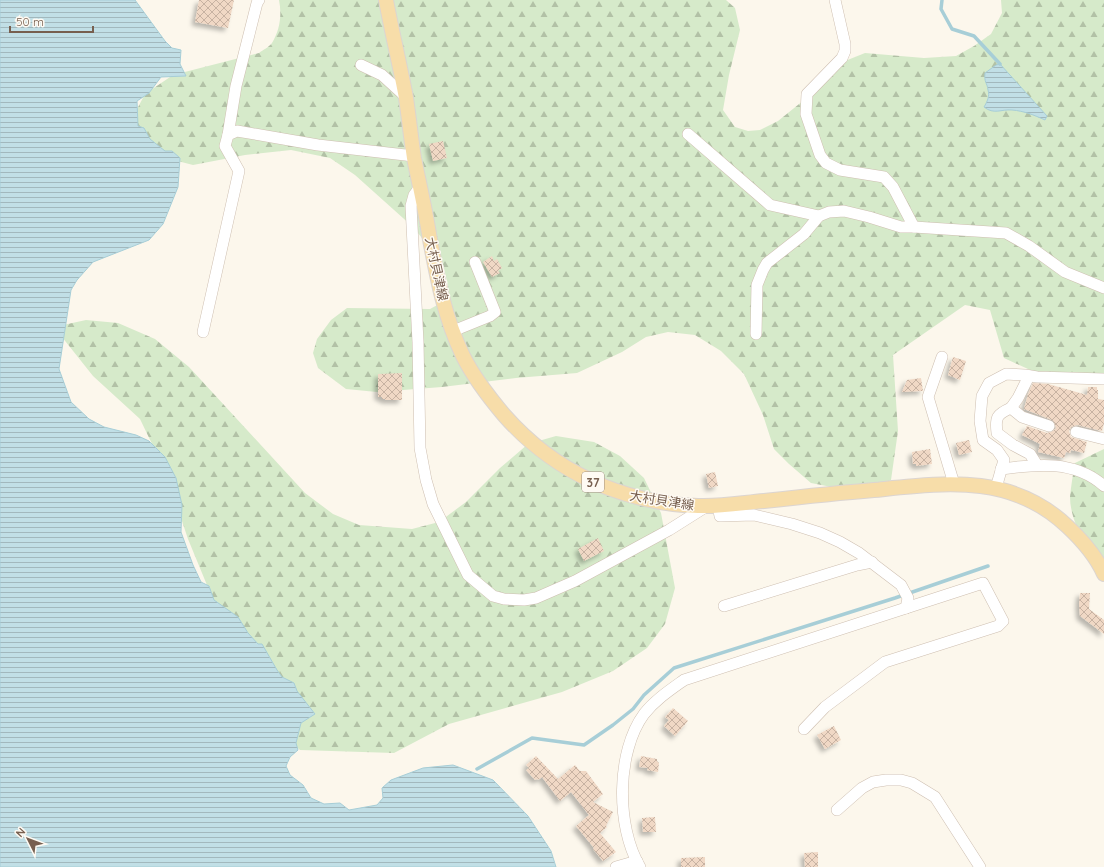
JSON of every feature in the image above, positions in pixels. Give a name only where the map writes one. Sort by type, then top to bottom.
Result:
[{"type":"main road","name":"大村貝津線","points":[[386,0],[406,96],[414,156],[437,280],[453,331],[463,356],[483,391],[514,427],[541,451],[566,468],[596,484],[627,495],[657,502],[712,506],[869,490],[954,484],[979,485],[996,488],[1030,500],[1057,516],[1078,536],[1104,574]]},
{"type":"street","points":[[203,332],[239,172],[224,146],[228,135],[236,86],[259,0]]},
{"type":"street","points":[[836,0],[845,44],[842,58],[807,94],[806,114],[820,155],[826,163],[840,170],[884,177],[893,187],[914,228]]},
{"type":"street","points":[[360,64],[382,75],[406,96]]},
{"type":"street","points":[[228,135],[237,131],[318,145],[414,156]]},
{"type":"street","points":[[688,134],[770,205],[819,216]]},
{"type":"street","points":[[420,187],[414,195],[411,206],[418,342],[420,448],[426,480],[433,504],[468,576],[493,596],[504,599],[524,600],[536,598],[575,581],[712,506],[720,516],[754,515],[792,524],[820,533],[840,542],[872,562],[901,585],[908,598],[906,608]]},
{"type":"street","points":[[756,334],[757,285],[767,263],[804,234],[819,216],[829,212],[844,211],[902,227],[1006,233],[1030,246],[1065,272],[1104,288]]},
{"type":"street","points":[[453,331],[490,316],[495,312],[475,262]]},
{"type":"street","points":[[942,357],[928,397],[954,484]]},
{"type":"street","points":[[996,488],[1004,460],[997,450],[983,440],[980,421],[982,396],[989,383],[1006,374],[1104,379]]},
{"type":"street","points":[[1029,376],[1011,408],[1000,413],[996,422],[997,433],[1013,445],[1030,454],[1037,465]]},
{"type":"street","points":[[1011,408],[1022,417],[1049,426]]},
{"type":"street","points":[[1076,432],[1104,439]]},
{"type":"street","points":[[1001,469],[1045,464],[1081,471],[1097,480],[1104,486]]},
{"type":"street","points":[[724,606],[857,565],[872,562]]},
{"type":"street","points":[[616,867],[638,864],[630,845],[624,822],[622,790],[626,760],[633,733],[644,714],[660,697],[684,680],[983,583],[1003,621],[998,626],[885,662],[825,707],[804,729]]},
{"type":"street","points":[[836,810],[862,788],[873,782],[901,780],[912,783],[936,797],[980,867]]},
{"type":"green space","points":[[279,0],[726,0],[735,8],[740,30],[729,75],[723,110],[735,127],[748,131],[760,130],[778,121],[814,92],[845,61],[865,53],[924,58],[956,56],[991,34],[1002,13],[1001,0],[1104,0],[1104,378],[1039,374],[1004,358],[990,310],[965,305],[893,355],[898,431],[891,480],[871,491],[842,489],[811,483],[789,464],[774,449],[763,415],[744,374],[721,351],[695,335],[668,332],[646,337],[622,352],[577,373],[377,392],[346,389],[318,368],[313,353],[317,339],[331,320],[347,308],[430,309],[441,303],[448,286],[443,264],[413,227],[355,175],[330,158],[291,150],[245,155],[193,165],[166,158],[134,123],[136,111],[145,94],[173,75],[259,53],[269,46],[275,38],[279,28]]},
{"type":"green space","points":[[86,320],[118,323],[155,339],[189,367],[305,493],[333,514],[359,525],[412,529],[439,522],[466,502],[500,468],[528,444],[556,436],[594,442],[620,456],[644,478],[661,513],[675,588],[665,624],[647,648],[613,671],[562,692],[449,724],[394,753],[300,750],[275,728],[230,641],[188,539],[166,473],[140,419],[93,376],[54,327]]},
{"type":"green space","points":[[1104,449],[1104,576],[1077,528],[1073,518],[1070,497],[1075,463]]},
{"type":"water","points":[[0,0],[135,0],[165,41],[172,48],[181,50],[180,64],[186,76],[161,77],[149,93],[137,101],[138,126],[144,128],[150,139],[165,151],[172,151],[180,158],[178,187],[163,224],[149,240],[93,262],[77,280],[71,290],[59,369],[71,402],[89,419],[104,427],[136,435],[149,441],[165,457],[176,478],[182,505],[181,532],[201,582],[209,586],[214,600],[238,617],[248,633],[258,644],[262,644],[282,677],[294,683],[297,691],[315,714],[301,723],[296,743],[298,750],[290,757],[286,766],[290,775],[303,785],[311,798],[324,804],[340,803],[349,810],[377,805],[383,798],[382,788],[391,780],[423,768],[453,765],[493,780],[528,816],[551,851],[556,867],[0,867]]},
{"type":"water","points":[[1000,64],[1047,116],[1045,120],[1021,111],[991,111],[984,107],[989,94],[985,73],[996,65]]},
{"type":"building","points":[[199,0],[234,0],[228,28],[195,22]]},
{"type":"building","points":[[443,141],[447,158],[433,161],[429,144]]},
{"type":"building","points":[[492,256],[494,261],[497,259],[502,268],[498,271],[500,273],[492,277],[483,262]]},
{"type":"building","points":[[953,357],[966,361],[960,380],[948,375]]},
{"type":"building","points":[[402,373],[402,400],[385,400],[382,399],[382,397],[378,397],[378,374]]},
{"type":"building","points":[[921,378],[923,391],[902,392],[907,380]]},
{"type":"building","points":[[1033,383],[1048,384],[1087,395],[1088,387],[1097,387],[1098,399],[1104,400],[1104,423],[1102,431],[1077,425],[1071,427],[1069,431],[1071,437],[1087,442],[1084,453],[1071,450],[1070,453],[1066,452],[1064,458],[1038,452],[1040,444],[1022,435],[1027,426],[1047,433],[1056,428],[1052,420],[1024,409]]},
{"type":"building","points":[[969,440],[972,452],[959,455],[956,443]]},
{"type":"building","points":[[930,449],[932,464],[916,466],[916,464],[913,464],[912,452]]},
{"type":"building","points":[[715,472],[718,486],[709,488],[706,474]]},
{"type":"building","points":[[598,538],[604,551],[584,561],[578,549]]},
{"type":"building","points":[[1080,593],[1090,593],[1089,609],[1104,620],[1104,634],[1080,616]]},
{"type":"building","points":[[673,708],[688,721],[675,736],[664,726],[669,720],[665,717]]},
{"type":"building","points":[[834,726],[841,740],[825,749],[817,735]]},
{"type":"building","points":[[536,756],[558,779],[575,765],[580,771],[586,771],[603,794],[593,802],[613,812],[606,826],[607,827],[600,833],[616,852],[603,861],[576,826],[589,815],[571,792],[560,801],[542,777],[535,780],[526,770],[529,768],[526,765]]},
{"type":"building","points":[[641,756],[657,759],[659,763],[658,772],[647,770],[648,768],[639,767]]},
{"type":"building","points":[[655,817],[656,832],[643,832],[642,818]]},
{"type":"building","points":[[818,852],[818,867],[805,867],[804,853]]},
{"type":"building","points":[[705,857],[705,867],[681,867],[681,858]]},
{"type":"waterway","points":[[942,0],[941,9],[952,29],[974,36],[1000,64]]},
{"type":"waterway","points":[[477,769],[532,738],[584,745],[633,709],[644,695],[674,668],[895,598],[988,566]]}]
